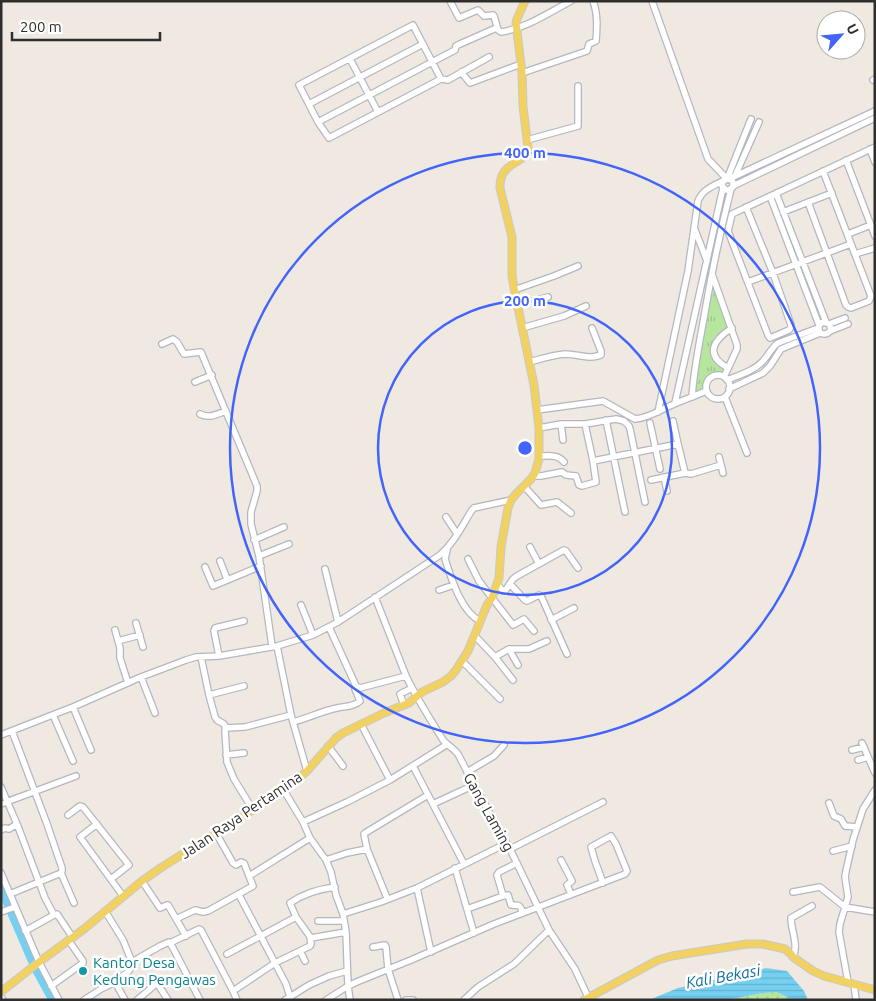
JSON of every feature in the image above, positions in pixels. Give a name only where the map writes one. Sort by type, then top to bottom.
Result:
[{"type":"main road","points":[[524,1],[517,19],[517,29],[527,140]]},
{"type":"main road","name":"Jalan Raya Pertamina","points":[[1,992],[71,939],[142,881],[296,781],[332,741],[343,733],[404,705],[428,688],[443,682],[451,676],[462,661],[475,636],[486,606],[492,598],[499,578],[503,538],[511,500],[533,476],[538,466],[539,428],[537,410],[514,290],[512,237],[500,188],[504,171],[527,153],[527,140]]},
{"type":"main road","points":[[586,999],[658,960],[748,944],[763,944],[784,948],[813,972],[875,990]]},
{"type":"street","points":[[450,1],[460,18],[478,10],[484,16],[494,16],[498,30],[501,32],[517,29],[529,24],[571,1]]},
{"type":"street","points":[[522,73],[587,50],[588,44],[596,41],[596,9],[593,1]]},
{"type":"street","points":[[652,1],[708,159],[727,180],[729,190],[875,118]]},
{"type":"street","points":[[441,79],[413,25],[299,85],[318,122],[329,138],[441,79],[448,80],[489,57]]},
{"type":"street","points":[[318,122],[455,50],[456,46],[494,29]]},
{"type":"street","points":[[309,104],[423,44]]},
{"type":"street","points":[[350,59],[378,112]]},
{"type":"street","points":[[461,72],[470,83],[521,64]]},
{"type":"street","points":[[527,140],[578,126],[578,86]]},
{"type":"street","points":[[658,412],[688,271],[700,196],[706,189],[875,110]]},
{"type":"street","points":[[675,404],[727,180],[751,119]]},
{"type":"street","points":[[727,180],[741,163],[759,122]]},
{"type":"street","points":[[746,207],[773,273],[791,328],[770,338],[728,231],[732,214],[746,207],[773,194],[872,148],[875,162]]},
{"type":"street","points":[[846,160],[875,236]]},
{"type":"street","points":[[741,163],[750,169]]},
{"type":"street","points":[[808,202],[846,304],[851,308],[869,301],[871,296],[823,171]]},
{"type":"street","points":[[692,397],[694,375],[712,273],[732,187],[732,180],[727,180]]},
{"type":"street","points":[[773,194],[783,212],[819,329],[825,334],[848,324]]},
{"type":"street","points":[[773,194],[800,263],[830,326],[830,331]]},
{"type":"street","points":[[783,212],[832,194]]},
{"type":"street","points":[[848,234],[871,225]]},
{"type":"street","points":[[694,227],[737,345],[726,379],[730,389]]},
{"type":"street","points":[[748,282],[851,244]]},
{"type":"street","points":[[855,254],[875,248]]},
{"type":"street","points":[[514,290],[578,266]]},
{"type":"street","points":[[518,305],[548,297]]},
{"type":"street","points":[[522,328],[564,316],[586,306]]},
{"type":"street","points":[[819,329],[773,346],[764,361],[758,366],[726,379],[716,375],[710,378],[706,384],[706,391],[712,398],[721,399],[725,397],[730,389],[762,373],[770,366],[781,349],[819,329],[824,322],[827,323],[845,318]]},
{"type":"street","points":[[529,362],[549,356],[566,354],[587,358],[601,355],[592,328]]},
{"type":"street","points":[[728,368],[715,357],[714,348],[718,338],[732,328]]},
{"type":"street","points":[[162,344],[173,339],[184,354],[201,352],[257,486],[258,491],[250,512],[251,524],[259,556],[274,646],[307,771]]},
{"type":"street","points":[[683,371],[694,375]]},
{"type":"street","points":[[195,382],[212,375]]},
{"type":"street","points":[[537,410],[600,401],[606,402],[635,419],[649,417],[706,391]]},
{"type":"street","points":[[725,397],[747,453]]},
{"type":"street","points":[[200,414],[208,417],[226,411]]},
{"type":"street","points":[[539,428],[606,420],[624,421],[630,429],[645,502]]},
{"type":"street","points":[[606,420],[625,512]]},
{"type":"street","points":[[673,421],[685,473]]},
{"type":"street","points":[[650,423],[660,468]]},
{"type":"street","points":[[561,424],[563,440]]},
{"type":"street","points":[[533,476],[561,472],[566,475],[575,475],[579,485],[582,486],[596,482],[585,424]]},
{"type":"street","points":[[593,461],[678,444]]},
{"type":"street","points":[[539,456],[554,456],[562,459],[564,462]]},
{"type":"street","points":[[719,457],[723,473]]},
{"type":"street","points":[[651,480],[685,473],[691,474],[721,465]]},
{"type":"street","points":[[664,477],[667,491]]},
{"type":"street","points":[[524,486],[541,505],[557,502],[571,513]]},
{"type":"street","points":[[1,735],[186,660],[274,646],[329,627],[426,566],[440,555],[447,549],[474,508],[511,500]]},
{"type":"street","points":[[446,517],[457,534]]},
{"type":"street","points":[[254,540],[284,527]]},
{"type":"street","points":[[259,556],[288,544]]},
{"type":"street","points":[[530,547],[538,564]]},
{"type":"street","points":[[447,549],[445,559],[454,585],[460,598],[474,618],[480,621]]},
{"type":"street","points":[[497,584],[504,591],[506,590],[517,576],[564,550],[578,568]]},
{"type":"street","points":[[468,559],[479,581],[512,625],[524,619],[534,631]]},
{"type":"street","points":[[220,561],[227,579]]},
{"type":"street","points":[[205,567],[213,586],[260,566]]},
{"type":"street","points":[[325,569],[338,622]]},
{"type":"street","points":[[510,584],[525,600],[540,595],[567,654]]},
{"type":"street","points":[[439,590],[454,585]]},
{"type":"street","name":"Gang Laming","points":[[376,597],[412,688],[446,745],[455,751],[467,772],[508,846],[553,934],[575,969],[586,999]]},
{"type":"street","points":[[301,605],[313,634]]},
{"type":"street","points":[[552,620],[574,608]]},
{"type":"street","points":[[219,656],[215,628],[244,621]]},
{"type":"street","points":[[136,623],[143,647]]},
{"type":"street","points":[[293,722],[337,708],[357,704],[360,701],[354,689],[356,686],[329,627]]},
{"type":"street","points":[[115,630],[120,649],[120,658],[128,683]]},
{"type":"street","points":[[118,642],[140,635]]},
{"type":"street","points":[[475,636],[513,680]]},
{"type":"street","points":[[495,657],[509,649],[529,649],[547,641]]},
{"type":"street","points":[[509,649],[518,665]]},
{"type":"street","points":[[201,657],[215,717],[226,728],[227,762],[231,773],[253,810]]},
{"type":"street","points":[[462,661],[500,699]]},
{"type":"street","points":[[356,686],[360,688],[406,676]]},
{"type":"street","points":[[141,677],[154,713]]},
{"type":"street","points":[[209,695],[244,686]]},
{"type":"street","points":[[404,705],[400,694],[412,688]]},
{"type":"street","points":[[73,707],[91,750]]},
{"type":"street","points":[[53,715],[73,761]]},
{"type":"street","points":[[226,728],[245,727],[291,715]]},
{"type":"street","points":[[361,724],[390,780]]},
{"type":"street","points":[[12,731],[47,824],[62,868],[61,873],[74,903]]},
{"type":"street","points":[[303,822],[390,780],[446,745]]},
{"type":"street","points":[[467,772],[494,756],[504,745]]},
{"type":"street","points":[[852,750],[863,745],[875,773]]},
{"type":"street","points":[[328,746],[343,766]]},
{"type":"street","points":[[226,755],[244,753]]},
{"type":"street","points":[[858,760],[868,757]]},
{"type":"street","points":[[413,766],[464,864]]},
{"type":"street","points":[[4,803],[76,776]]},
{"type":"street","points":[[433,804],[474,786]]},
{"type":"street","points":[[1,787],[4,803],[17,824],[54,915],[57,914],[83,960],[83,963],[51,986]]},
{"type":"street","points":[[283,789],[303,822],[310,838],[329,866],[343,914],[346,932],[350,1000]]},
{"type":"street","points":[[856,1000],[839,932],[848,897],[846,871],[852,846],[863,809],[875,790]]},
{"type":"street","points":[[387,898],[367,849],[365,832],[428,795]]},
{"type":"street","points":[[343,914],[418,888],[455,868],[508,846],[602,802]]},
{"type":"street","points":[[829,803],[834,815],[841,819],[845,826],[857,827]]},
{"type":"street","points":[[68,814],[82,806],[129,865],[111,879]]},
{"type":"street","points":[[1,830],[9,829],[17,824]]},
{"type":"street","points":[[97,824],[80,837],[123,896]]},
{"type":"street","points":[[176,919],[195,910],[208,911],[253,886],[243,862],[236,865],[233,863],[216,833]]},
{"type":"street","points":[[326,1000],[348,986],[388,969],[571,894],[603,883],[627,873],[611,836],[590,847],[603,883]]},
{"type":"street","points":[[249,876],[310,838]]},
{"type":"street","points":[[833,851],[852,846]]},
{"type":"street","points":[[326,860],[367,849]]},
{"type":"street","points":[[561,860],[572,881],[567,885],[571,894]]},
{"type":"street","points":[[504,896],[497,874],[517,863]]},
{"type":"street","points":[[455,868],[474,933]]},
{"type":"street","points":[[1,873],[10,894],[12,908],[25,931],[36,964],[59,1000]]},
{"type":"street","points":[[10,894],[61,873]]},
{"type":"street","points":[[142,881],[160,908],[168,905],[186,936]]},
{"type":"street","points":[[233,991],[275,963],[311,946],[310,937],[296,917],[290,904],[318,889],[335,887]]},
{"type":"street","points":[[793,892],[820,887],[846,906],[875,912]]},
{"type":"street","points":[[418,888],[431,952]]},
{"type":"street","points":[[239,895],[286,984],[287,998],[309,985],[329,976],[347,971]]},
{"type":"street","points":[[467,909],[508,895],[511,905],[518,904],[523,914]]},
{"type":"street","points":[[793,957],[796,950],[791,918],[812,906]]},
{"type":"street","points":[[1,912],[12,908]]},
{"type":"street","points":[[86,999],[115,982],[132,967],[132,962],[123,940],[105,911]]},
{"type":"street","points":[[25,931],[54,915]]},
{"type":"street","points":[[227,954],[296,917]]},
{"type":"street","points":[[318,921],[344,921]]},
{"type":"street","points":[[132,962],[160,946],[200,930],[237,1000]]},
{"type":"street","points":[[310,937],[346,932]]},
{"type":"street","points":[[464,1000],[478,987],[514,964],[553,934]]},
{"type":"street","points":[[170,943],[200,1000]]},
{"type":"street","points":[[373,947],[386,946],[388,969],[398,1000]]},
{"type":"street","points":[[300,951],[306,962]]},
{"type":"street","points":[[115,982],[125,1000]]},
{"type":"street","points":[[137,1000],[156,984],[168,1000]]},
{"type":"street","points":[[406,1000],[413,1000]]},
{"type":"green space","points":[[714,283],[729,327],[716,336],[711,352],[717,364],[724,369],[723,374],[708,376],[702,390],[696,393],[696,376]]},
{"type":"green space","points":[[776,992],[788,997],[789,1000],[726,1000],[763,993]]},
{"type":"water","points":[[766,968],[787,971],[804,991],[808,1000],[789,1000],[788,997],[776,992],[726,1000],[649,1000],[678,988]]},
{"type":"waterway","points":[[1,888],[35,967],[53,1000]]},
{"type":"place","name":"Kantor Desa Kedung Pengawas","points":[[83,971]]},
{"type":"water label","name":"Kali Bekasi","points":[[723,976]]}]
